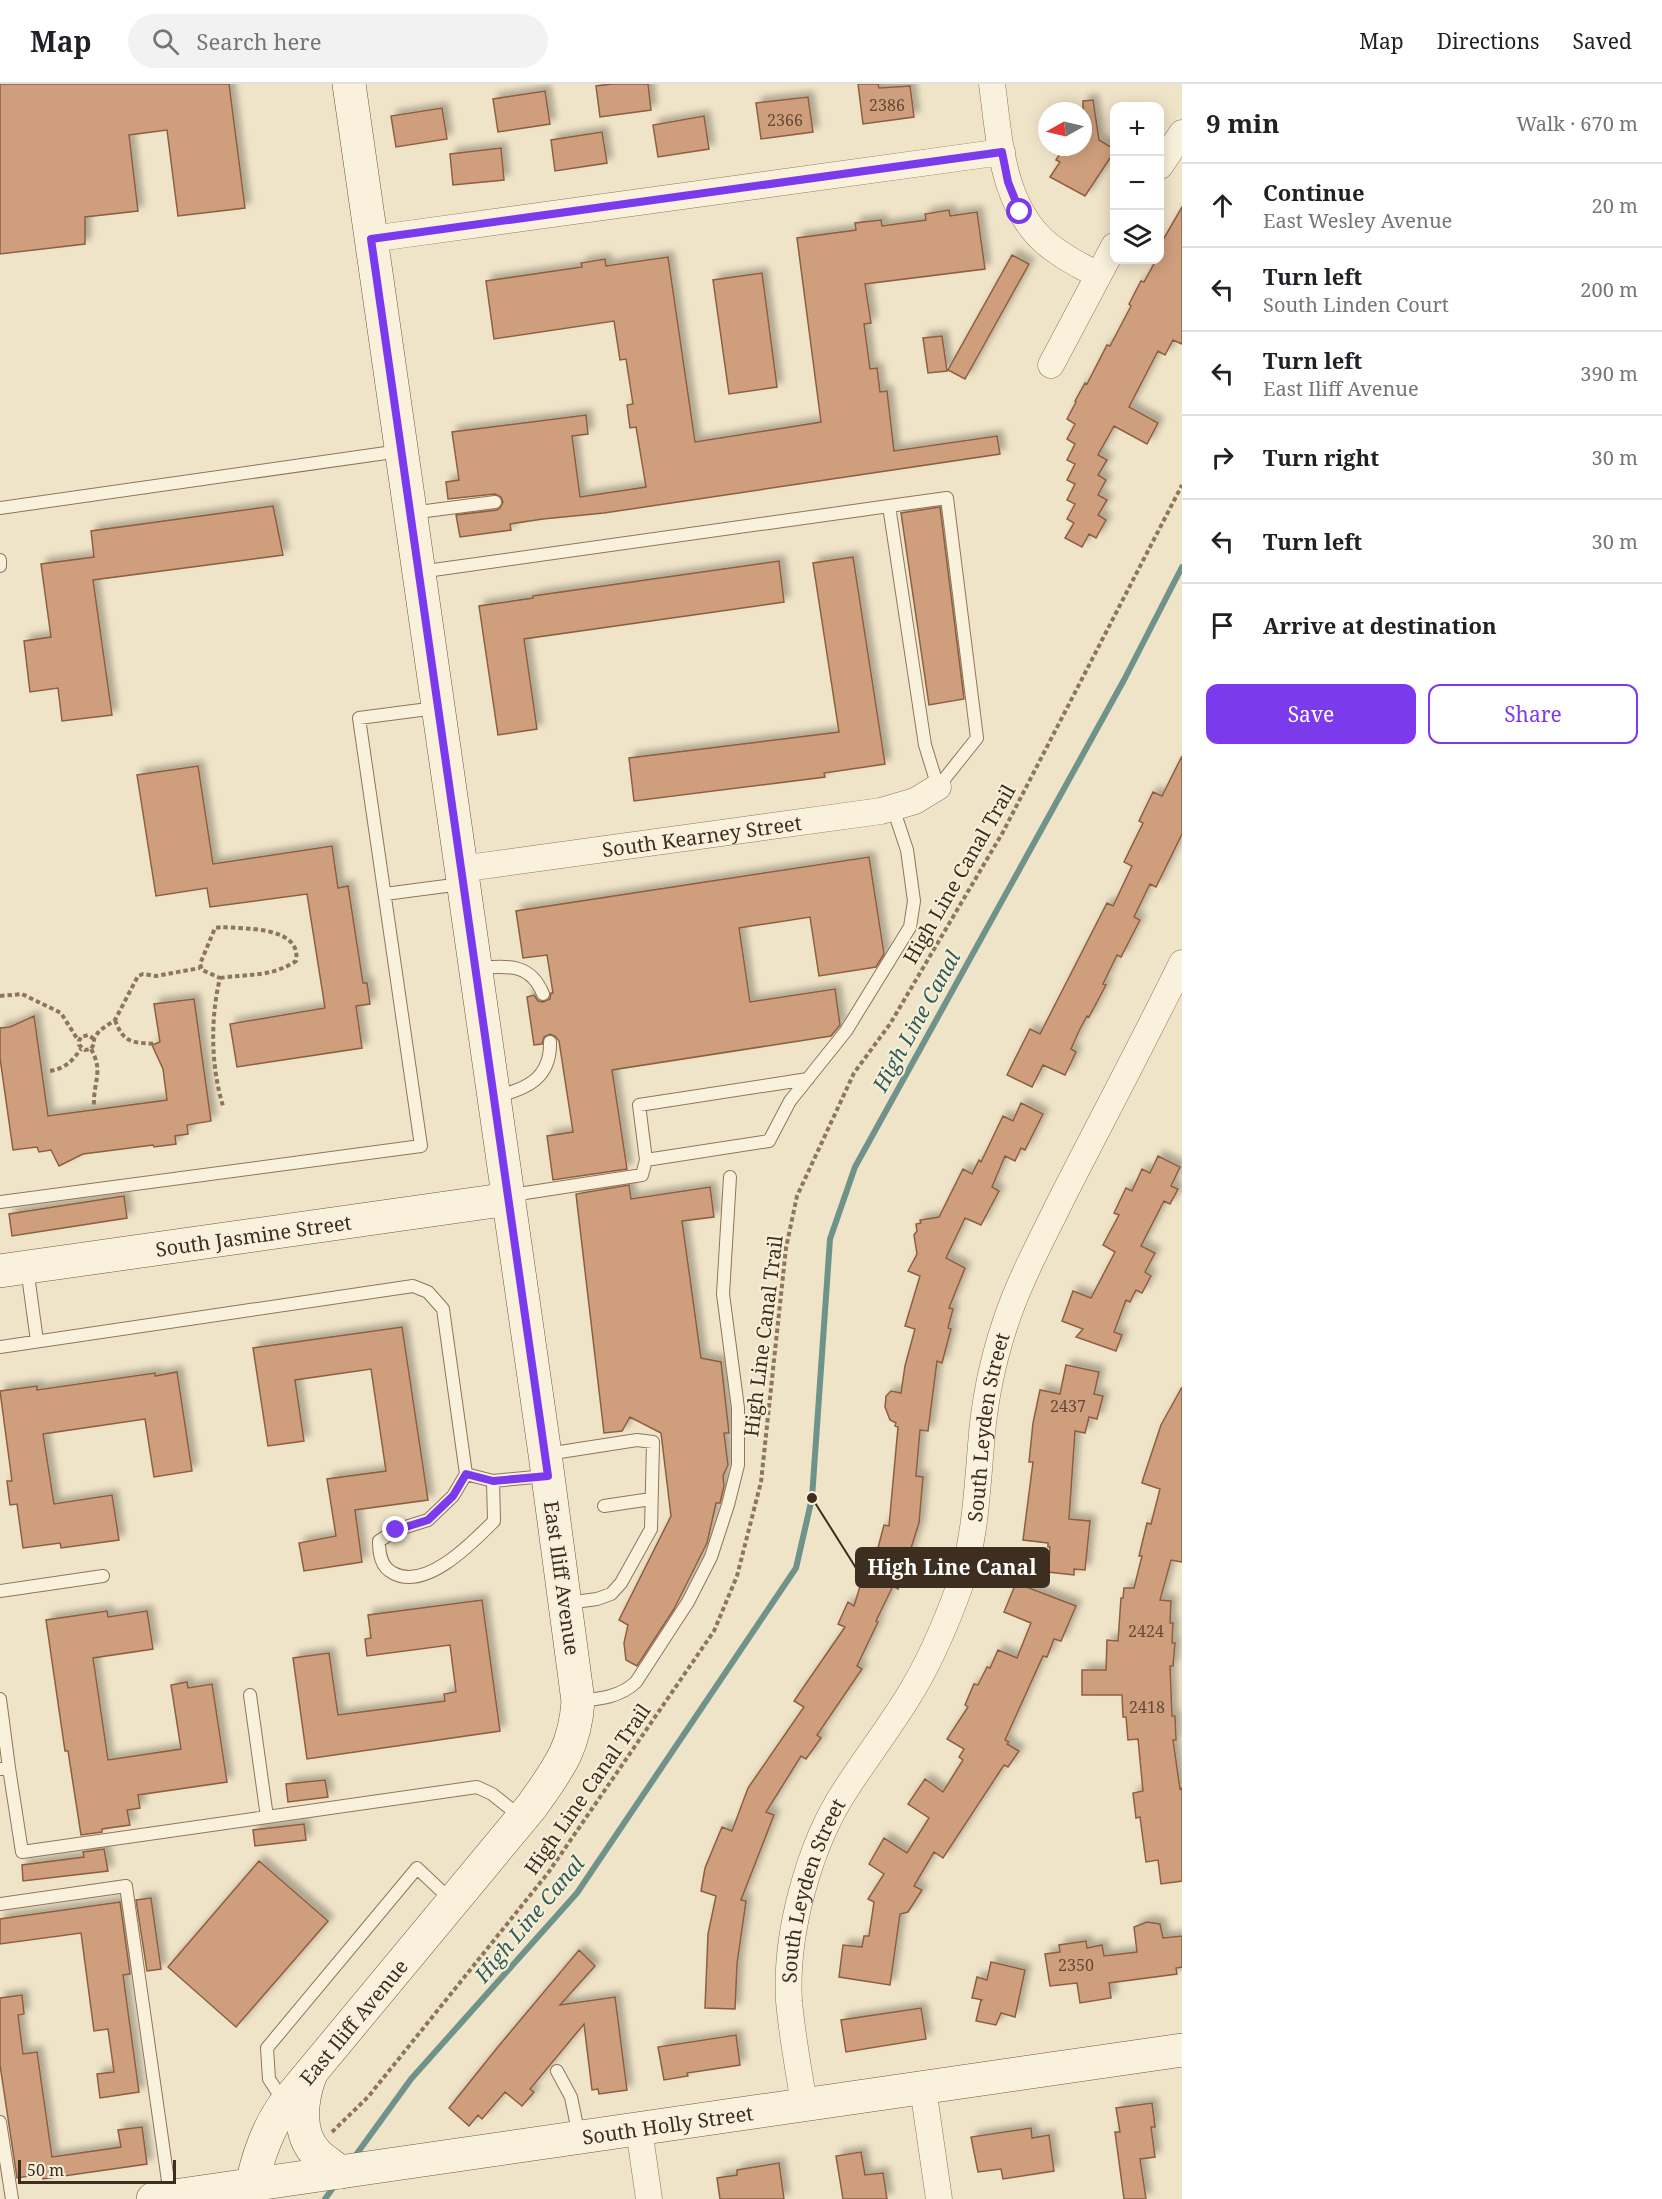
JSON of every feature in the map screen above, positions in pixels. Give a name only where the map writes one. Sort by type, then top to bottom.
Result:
[{"type":"street","name":"East Iliff Avenue","points":[[252,2185],[259,2153],[285,2104],[522,1818],[561,1765],[571,1744],[577,1723],[578,1701],[566,1604],[349,84]]},
{"type":"street","points":[[992,84],[1008,182],[1020,212],[1056,252],[1098,275]]},
{"type":"street","points":[[1164,160],[1182,133]]},
{"type":"street","points":[[371,239],[1002,152]]},
{"type":"street","points":[[1051,365],[1110,253]]},
{"type":"street","name":"South Kearney Street","points":[[461,876],[881,811],[915,801],[938,787]]},
{"type":"street","name":"South Leyden Street","points":[[804,2105],[789,2003],[789,1978],[793,1936],[814,1854],[844,1791],[908,1698],[945,1625],[961,1580],[974,1525],[986,1400],[993,1365],[1006,1322],[1022,1281],[1182,963]]},
{"type":"street","name":"South Jasmine Street","points":[[14,1269],[508,1199]]},
{"type":"street","name":"South Holly Street","points":[[161,2198],[1182,2050]]},
{"type":"street","points":[[312,2070],[304,2090],[306,2135],[317,2154],[342,2172]]},
{"type":"street","points":[[923,2088],[939,2199]]},
{"type":"street","points":[[639,2129],[649,2199]]},
{"type":"lane","points":[[0,508],[401,450]]},
{"type":"lane","points":[[418,572],[947,498],[977,738],[938,787]]},
{"type":"lane","points":[[410,513],[495,502]]},
{"type":"lane","points":[[889,506],[925,745],[938,787]]},
{"type":"lane","points":[[0,560],[0,566]]},
{"type":"lane","points":[[0,1202],[421,1146],[359,718],[438,707]]},
{"type":"lane","points":[[646,1160],[769,1141],[790,1101],[846,1030],[910,927],[914,902],[907,850],[892,808]]},
{"type":"lane","points":[[385,894],[461,876]]},
{"type":"lane","points":[[475,968],[510,966],[526,971],[538,982],[543,994]]},
{"type":"lane","points":[[494,1097],[518,1091],[535,1081],[546,1067],[550,1042]]},
{"type":"lane","points":[[508,1199],[525,1193],[642,1175],[646,1160],[639,1105],[808,1079]]},
{"type":"lane","points":[[578,1701],[606,1698],[628,1690],[636,1682],[688,1602],[711,1557],[728,1505],[738,1466],[738,1408],[723,1294],[730,1177]]},
{"type":"lane","points":[[14,1269],[37,1341]]},
{"type":"lane","points":[[0,1347],[413,1286],[428,1292],[443,1309],[466,1474],[453,1496],[428,1520],[396,1530],[379,1542],[379,1557],[389,1571],[402,1578],[418,1576],[445,1564],[471,1544],[494,1521],[493,1481]]},
{"type":"lane","points":[[466,1474],[493,1481],[636,1440],[653,1442],[651,1528],[621,1583],[611,1594],[597,1599],[566,1604]]},
{"type":"lane","points":[[604,1506],[651,1498]]},
{"type":"lane","points":[[0,1591],[103,1576]]},
{"type":"lane","points":[[250,1695],[267,1817]]},
{"type":"lane","points":[[0,1699],[5,1768],[22,1852],[477,1787],[492,1794],[522,1818]]},
{"type":"lane","points":[[285,2104],[269,2079],[267,2048],[417,1868],[453,1901]]},
{"type":"lane","points":[[0,1904],[126,1886],[161,2198]]},
{"type":"lane","points":[[557,2071],[571,2097],[579,2137]]},
{"type":"lane","points":[[0,2122],[12,2199]]},
{"type":"path","name":"High Line Canal Trail","points":[[329,2134],[368,2097],[548,1874],[714,1631],[736,1576],[761,1482],[786,1248],[797,1196],[854,1073],[890,1024],[1003,831],[1182,485]]},
{"type":"path","points":[[81,1048],[88,1050],[91,1048],[99,1031],[115,1020],[140,975],[156,976],[200,968],[220,978],[268,975],[296,961],[296,954],[286,936],[277,932],[215,928],[200,968]]},
{"type":"path","points":[[220,978],[216,996],[213,1043],[217,1087],[223,1106]]},
{"type":"path","points":[[0,996],[22,994],[61,1013],[81,1048]]},
{"type":"path","points":[[115,1020],[124,1038],[129,1042],[155,1044]]},
{"type":"path","points":[[79,1041],[81,1037],[88,1035],[94,1039]]},
{"type":"path","points":[[50,1071],[62,1069],[70,1064],[81,1048]]},
{"type":"path","points":[[91,1048],[97,1059],[99,1070],[94,1106]]},
{"type":"building","points":[[0,84],[229,84],[245,208],[178,216],[167,130],[129,135],[138,211],[85,217],[85,244],[0,254]]},
{"type":"building","points":[[648,84],[651,110],[600,117],[596,86]]},
{"type":"building","points":[[858,84],[878,84],[879,88],[910,86],[914,117],[863,124]]},
{"type":"building","points":[[545,91],[550,124],[498,132],[493,99]]},
{"type":"building","points":[[808,97],[813,132],[761,139],[756,103]]},
{"type":"building","points":[[1093,100],[1099,140],[1110,147],[1110,158],[1085,196],[1050,177],[1060,162],[1056,160],[1058,156],[1092,156],[1092,102],[1083,101]]},
{"type":"building","points":[[442,108],[447,139],[396,147],[391,116]]},
{"type":"building","points":[[704,116],[709,149],[658,157],[653,125]]},
{"type":"building","points":[[602,132],[607,163],[555,171],[551,140]]},
{"type":"building","points":[[501,148],[504,180],[453,185],[450,154]]},
{"type":"building","points":[[1182,207],[1182,344],[1173,340],[1165,355],[1158,351],[1129,407],[1158,423],[1147,444],[1114,426],[1098,455],[1107,460],[1098,475],[1106,480],[1098,495],[1107,500],[1098,515],[1106,520],[1096,538],[1089,534],[1082,547],[1065,538],[1074,523],[1067,519],[1075,504],[1067,500],[1075,484],[1067,480],[1075,464],[1067,460],[1075,444],[1067,439],[1075,424],[1067,419],[1107,345],[1110,346],[1141,281],[1144,282],[1154,264],[1164,264],[1164,238]]},
{"type":"building","points":[[949,210],[950,216],[977,212],[985,269],[865,284],[871,323],[864,324],[870,369],[877,368],[880,392],[887,391],[894,451],[997,436],[1000,454],[604,513],[510,524],[511,530],[460,537],[456,515],[497,510],[503,502],[501,497],[495,494],[448,499],[446,482],[459,480],[452,432],[586,415],[588,434],[572,436],[580,497],[646,487],[636,427],[630,428],[627,405],[633,404],[626,359],[620,360],[614,321],[494,339],[486,281],[582,267],[581,263],[605,259],[606,266],[668,257],[695,442],[821,422],[797,238],[856,230],[855,223],[881,220],[882,226],[926,220],[925,214]]},
{"type":"building","points":[[1012,255],[1029,264],[965,379],[948,370]]},
{"type":"building","points":[[762,273],[777,387],[729,394],[713,280]]},
{"type":"building","points":[[942,336],[947,371],[928,373],[923,338]]},
{"type":"building","points":[[273,506],[283,555],[93,580],[112,715],[62,721],[58,688],[30,692],[24,641],[51,637],[41,564],[94,557],[91,531]]},
{"type":"building","points":[[940,507],[964,699],[929,705],[901,513]]},
{"type":"building","points":[[853,557],[885,764],[824,773],[825,777],[634,801],[629,758],[839,732],[813,563]]},
{"type":"building","points":[[779,561],[784,602],[524,639],[537,729],[498,735],[479,606],[533,598],[533,596]]},
{"type":"building","points":[[1182,756],[1182,834],[1156,887],[1150,884],[1134,917],[1140,920],[1121,957],[1117,955],[1103,984],[1106,985],[1079,1031],[1071,1049],[1076,1052],[1065,1075],[1043,1065],[1032,1087],[1007,1075],[1030,1029],[1040,1034],[1107,903],[1113,906],[1132,866],[1124,862],[1143,823],[1139,821],[1153,792],[1162,796]]},
{"type":"building","points":[[198,766],[213,864],[332,846],[338,888],[348,886],[363,983],[367,983],[370,1004],[356,1006],[362,1048],[237,1067],[230,1024],[325,1008],[307,894],[210,907],[207,888],[156,896],[137,775]]},
{"type":"building","points":[[869,857],[884,954],[876,967],[819,976],[810,917],[739,928],[750,1002],[835,989],[840,1025],[831,1036],[612,1070],[627,1169],[553,1180],[547,1136],[573,1132],[559,1041],[550,1034],[544,1037],[542,1044],[534,1045],[527,997],[534,995],[538,1001],[543,1002],[550,999],[553,993],[547,955],[523,958],[516,911]]},
{"type":"building","points":[[194,999],[211,1121],[187,1125],[188,1134],[175,1136],[176,1144],[83,1154],[59,1166],[51,1150],[39,1152],[37,1147],[13,1150],[0,1058],[0,1028],[10,1027],[34,1016],[48,1116],[167,1100],[163,1069],[152,1045],[160,1042],[154,1004]]},
{"type":"building","points":[[1021,1103],[1043,1114],[1025,1150],[1021,1148],[1015,1161],[1005,1156],[992,1187],[999,1191],[981,1225],[965,1218],[946,1258],[965,1268],[949,1308],[953,1309],[948,1328],[951,1329],[942,1363],[937,1361],[928,1431],[920,1430],[916,1476],[923,1477],[919,1523],[898,1589],[893,1586],[876,1621],[878,1622],[857,1666],[862,1669],[817,1735],[821,1738],[806,1759],[801,1756],[766,1812],[774,1815],[741,1900],[746,1901],[737,1964],[735,2009],[705,2008],[708,1934],[716,1896],[701,1891],[705,1868],[722,1827],[732,1831],[748,1788],[804,1707],[794,1701],[845,1627],[838,1624],[848,1602],[854,1606],[869,1557],[875,1559],[884,1525],[889,1526],[898,1427],[890,1420],[885,1407],[886,1396],[891,1391],[901,1393],[905,1366],[915,1329],[905,1326],[920,1276],[908,1271],[917,1254],[914,1235],[917,1231],[916,1224],[921,1223],[920,1220],[939,1217],[963,1169],[972,1174],[979,1160],[981,1162],[1003,1116],[1013,1121]]},
{"type":"building","points":[[1158,1156],[1180,1167],[1171,1186],[1178,1189],[1170,1204],[1164,1201],[1141,1246],[1155,1253],[1145,1272],[1151,1276],[1142,1293],[1136,1290],[1130,1302],[1126,1300],[1114,1332],[1122,1335],[1116,1351],[1076,1337],[1083,1329],[1062,1321],[1073,1291],[1091,1298],[1115,1252],[1103,1245],[1119,1215],[1114,1213],[1126,1188],[1132,1191],[1142,1169],[1150,1173]]},
{"type":"building","points":[[629,1185],[631,1199],[710,1187],[714,1217],[682,1221],[701,1358],[721,1362],[729,1433],[724,1433],[728,1465],[723,1476],[724,1486],[720,1503],[716,1503],[707,1543],[674,1609],[637,1666],[626,1660],[624,1643],[628,1625],[619,1620],[671,1516],[661,1433],[630,1417],[622,1431],[604,1433],[576,1194]]},
{"type":"building","points":[[124,1196],[127,1218],[12,1236],[9,1214]]},
{"type":"building","points":[[402,1327],[428,1500],[355,1510],[362,1562],[304,1571],[299,1543],[336,1536],[327,1479],[386,1471],[371,1369],[295,1380],[304,1441],[268,1446],[253,1348]]},
{"type":"building","points":[[1066,1365],[1099,1372],[1094,1394],[1103,1396],[1097,1419],[1089,1417],[1085,1433],[1075,1431],[1069,1519],[1090,1521],[1085,1570],[1074,1569],[1074,1575],[1048,1572],[1050,1547],[1048,1543],[1023,1540],[1033,1462],[1029,1462],[1033,1423],[1040,1390],[1060,1394]]},
{"type":"building","points":[[177,1372],[192,1471],[154,1477],[145,1419],[43,1434],[54,1504],[112,1495],[119,1540],[61,1548],[60,1543],[23,1548],[17,1504],[10,1505],[7,1481],[12,1481],[0,1391],[37,1386],[37,1390],[155,1373],[155,1376]]},
{"type":"building","points":[[1182,1387],[1182,1562],[1171,1560],[1160,1600],[1171,1601],[1170,1623],[1173,1623],[1172,1643],[1175,1643],[1173,1666],[1170,1666],[1172,1716],[1175,1716],[1176,1740],[1173,1740],[1180,1789],[1182,1788],[1182,1881],[1161,1884],[1158,1860],[1146,1862],[1140,1817],[1136,1818],[1133,1793],[1143,1791],[1138,1739],[1128,1740],[1126,1717],[1123,1717],[1122,1695],[1082,1695],[1082,1670],[1106,1670],[1107,1640],[1118,1641],[1121,1598],[1123,1598],[1124,1588],[1134,1588],[1147,1523],[1151,1524],[1160,1489],[1142,1483],[1143,1479],[1161,1425]]},
{"type":"building","points":[[1016,1583],[1076,1606],[1061,1641],[1054,1639],[1047,1657],[1043,1656],[1005,1740],[1009,1742],[1007,1744],[1019,1751],[1008,1767],[1004,1765],[943,1858],[934,1852],[914,1886],[922,1890],[908,1912],[900,1914],[890,1985],[839,1977],[843,1945],[862,1947],[864,1936],[869,1936],[874,1902],[868,1899],[884,1874],[869,1864],[884,1838],[907,1853],[929,1818],[908,1804],[925,1779],[943,1792],[963,1760],[959,1757],[964,1749],[947,1739],[968,1707],[965,1705],[974,1684],[978,1685],[987,1667],[990,1668],[998,1650],[1017,1658],[1031,1623],[1004,1612]]},
{"type":"building","points":[[482,1600],[500,1731],[307,1759],[293,1658],[329,1653],[338,1715],[445,1701],[444,1694],[456,1692],[450,1645],[367,1656],[365,1639],[371,1638],[368,1615]]},
{"type":"building","points":[[107,1611],[108,1617],[147,1611],[153,1649],[93,1658],[108,1760],[181,1749],[171,1685],[187,1682],[188,1688],[212,1684],[227,1782],[138,1795],[140,1808],[127,1810],[130,1825],[81,1835],[68,1751],[65,1751],[46,1620]]},
{"type":"building","points":[[325,1780],[328,1797],[288,1802],[286,1784]]},
{"type":"building","points":[[304,1824],[306,1840],[255,1846],[253,1830]]},
{"type":"building","points":[[104,1849],[108,1871],[23,1881],[22,1865],[84,1857],[83,1852]]},
{"type":"building","points":[[259,1861],[328,1921],[236,2027],[168,1967]]},
{"type":"building","points":[[151,1898],[161,1969],[147,1971],[136,1900]]},
{"type":"building","points":[[120,1902],[130,1974],[123,1975],[139,2092],[100,2098],[97,2074],[114,2072],[108,2029],[94,2031],[81,1933],[0,1944],[0,1919]]},
{"type":"building","points":[[1147,1922],[1160,1924],[1163,1938],[1182,1936],[1182,1967],[1176,1968],[1177,1974],[1109,1983],[1111,1998],[1080,2003],[1077,1983],[1050,1986],[1045,1954],[1060,1952],[1059,1945],[1086,1941],[1087,1948],[1102,1945],[1104,1956],[1137,1952],[1134,1927]]},
{"type":"building","points":[[579,1950],[595,1966],[560,2005],[615,1997],[627,2090],[599,2094],[598,2089],[592,2090],[584,2024],[530,2089],[534,2092],[522,2106],[505,2092],[482,2119],[478,2115],[469,2126],[449,2108]]},
{"type":"building","points":[[991,1962],[1025,1970],[1015,2017],[1001,2013],[996,2025],[976,2021],[981,2000],[983,2000],[972,1998],[977,1977],[987,1980]]},
{"type":"building","points":[[22,1995],[24,2014],[18,2015],[23,2054],[37,2052],[52,2157],[121,2147],[118,2130],[142,2127],[147,2164],[43,2179],[42,2174],[17,2178],[0,2065],[0,1998]]},
{"type":"building","points":[[921,2008],[926,2039],[846,2052],[841,2020]]},
{"type":"building","points":[[736,2035],[740,2065],[687,2073],[688,2076],[664,2080],[658,2047]]},
{"type":"building","points":[[1152,2103],[1155,2127],[1151,2127],[1155,2157],[1140,2159],[1146,2199],[1124,2199],[1115,2132],[1120,2132],[1116,2108]]},
{"type":"building","points":[[1031,2128],[1032,2138],[1049,2135],[1054,2171],[1003,2179],[1001,2169],[978,2172],[971,2137]]},
{"type":"building","points":[[861,2152],[865,2175],[883,2173],[887,2199],[843,2199],[836,2156]]},
{"type":"building","points":[[779,2163],[784,2199],[720,2199],[717,2178],[737,2175],[737,2170]]},
{"type":"waterway","name":"High Line Canal","points":[[353,2159],[411,2079],[577,1893],[796,1568],[812,1498],[830,1239],[855,1167],[1124,680],[1182,567]]},
{"type":"waterway","name":"High Line Canal","points":[[325,2199],[335,2185]]},
{"type":"place","name":"High Line Canal","points":[[812,1498]]},
{"type":"route","points":[[396,1530],[428,1520],[453,1496],[466,1474],[493,1481],[548,1476],[371,239],[1002,152],[1008,182],[1020,212]]}]
